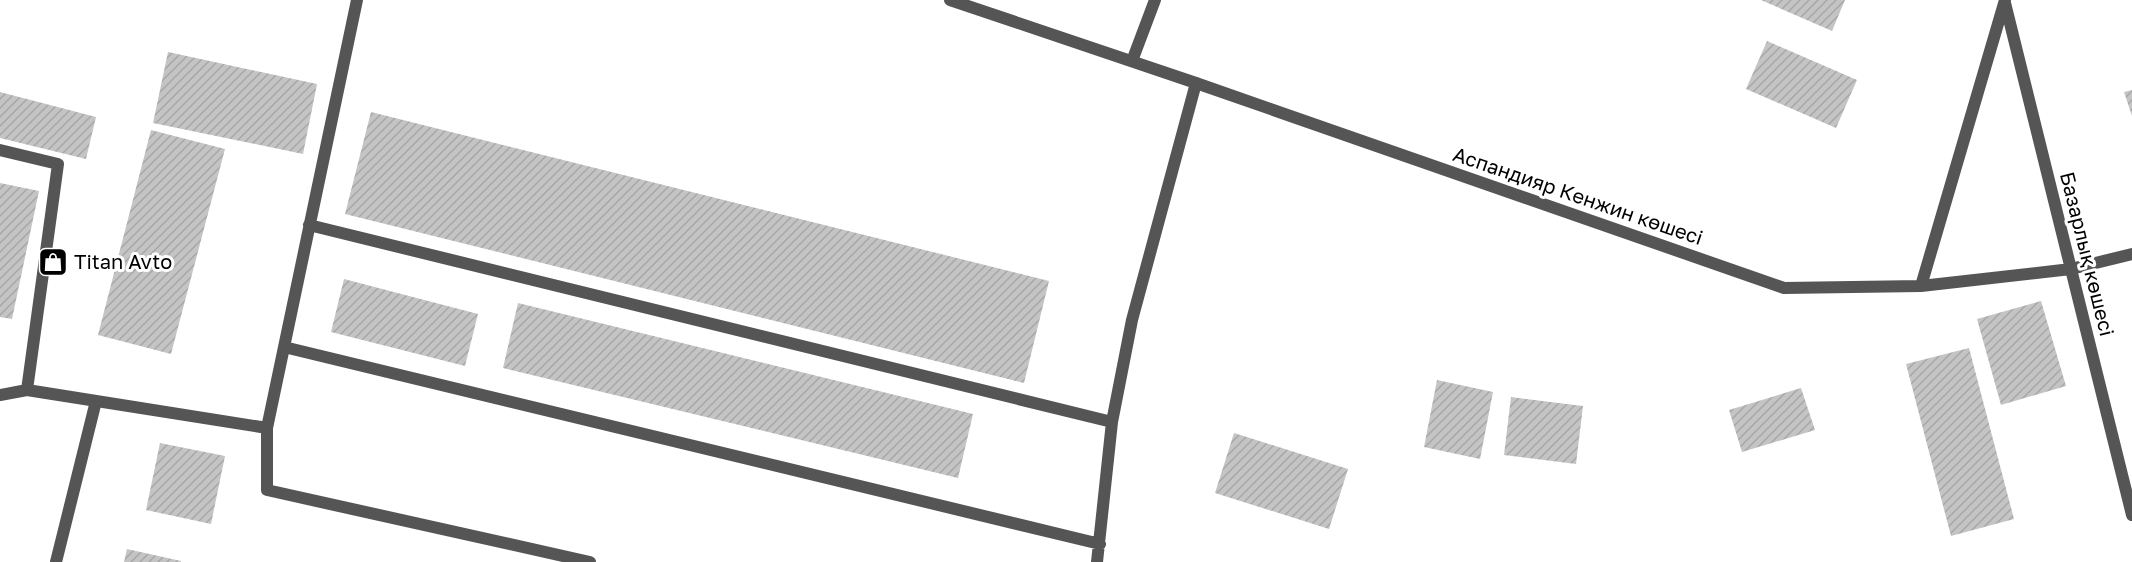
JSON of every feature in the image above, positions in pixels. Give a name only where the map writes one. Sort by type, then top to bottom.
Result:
[{"type":"street","points":[[357,0],[267,428],[267,490],[590,562]]},
{"type":"street","name":"Аспандияр Кенжин көшесі","points":[[950,0],[1196,83],[1784,288],[1921,286],[2071,269],[2132,255]]},
{"type":"street","points":[[1132,61],[1155,0]]},
{"type":"street","points":[[1921,286],[2005,1]]},
{"type":"street","name":"Базарлық көшесі","points":[[2005,1],[2132,515]]},
{"type":"street","points":[[1097,562],[1112,422],[1132,320],[1196,83]]},
{"type":"street","points":[[0,150],[58,164],[27,390]]},
{"type":"street","points":[[309,225],[1112,422]]},
{"type":"street","points":[[285,347],[1100,544]]},
{"type":"street","points":[[0,394],[27,390],[267,428]]},
{"type":"street","points":[[56,562],[96,401]]},
{"type":"building","points":[[1761,0],[1845,0],[1832,31]]},
{"type":"building","points":[[1767,41],[1857,80],[1836,128],[1746,89]]},
{"type":"building","points":[[168,52],[317,84],[303,154],[153,123]]},
{"type":"building","points":[[2132,90],[2132,116],[2124,92]]},
{"type":"building","points":[[0,92],[96,117],[86,159],[0,138]]},
{"type":"building","points":[[371,112],[1049,281],[1024,383],[345,214]]},
{"type":"building","points":[[151,130],[225,149],[171,354],[98,335]]},
{"type":"building","points":[[0,183],[39,191],[12,319],[0,317]]},
{"type":"building","points":[[344,279],[478,314],[465,366],[331,332]]},
{"type":"building","points":[[2041,301],[2066,386],[2001,405],[1977,319]]},
{"type":"building","points":[[518,303],[973,414],[958,478],[503,368]]},
{"type":"building","points":[[1969,348],[2014,519],[1951,536],[1906,364]]},
{"type":"building","points":[[1437,380],[1493,392],[1480,459],[1424,447]]},
{"type":"building","points":[[1801,388],[1815,430],[1742,452],[1729,410]]},
{"type":"building","points":[[1511,397],[1583,406],[1576,464],[1504,455]]},
{"type":"building","points":[[1234,433],[1348,469],[1329,529],[1215,493]]},
{"type":"building","points":[[160,443],[225,456],[211,524],[146,510]]},
{"type":"building","points":[[127,549],[181,561],[181,562],[124,562]]},
{"type":"place","name":"Titan Avto","points":[[53,262]]}]
